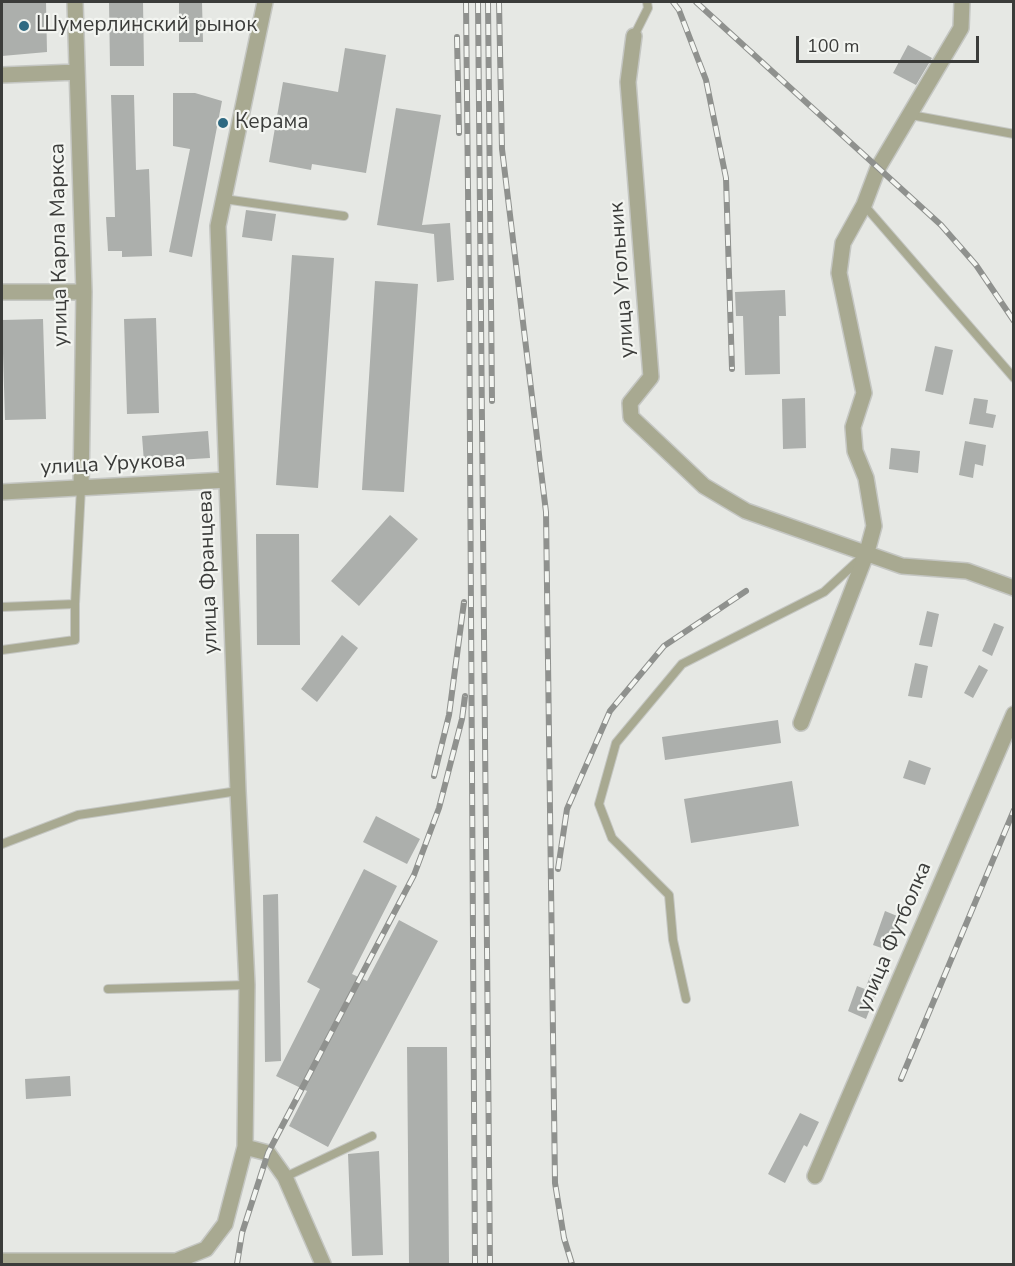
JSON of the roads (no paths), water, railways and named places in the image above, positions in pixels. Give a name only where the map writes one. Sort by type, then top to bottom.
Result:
[{"type":"street","name":"улица Карла Маркса","points":[[75,2],[84,292],[81,488]]},
{"type":"street","name":"улица Францева","points":[[2,1261],[176,1261],[206,1249],[225,1224],[245,1147],[247,985],[218,226],[265,2]]},
{"type":"street","points":[[801,723],[867,552],[874,526],[866,478],[855,451],[853,427],[864,393],[839,273],[843,243],[864,206],[878,168],[962,28],[962,2]]},
{"type":"street","name":"улица Угольник","points":[[634,36],[628,82],[651,377],[630,403],[631,417],[704,486],[746,511],[902,566],[967,571],[1014,588]]},
{"type":"street","points":[[2,75],[77,72]]},
{"type":"street","points":[[2,292],[84,292]]},
{"type":"street","name":"улица Урукова","points":[[2,492],[227,480]]},
{"type":"street","name":"улица Футболка","points":[[815,1176],[1014,714]]},
{"type":"street","points":[[245,1147],[268,1153],[285,1177],[322,1264]]},
{"type":"lane","points":[[634,36],[648,8],[647,2]]},
{"type":"lane","points":[[911,115],[1014,134]]},
{"type":"lane","points":[[224,199],[344,216]]},
{"type":"lane","points":[[864,206],[1014,378]]},
{"type":"lane","points":[[2,650],[75,640],[81,488]]},
{"type":"lane","points":[[686,999],[673,940],[669,895],[612,838],[599,804],[616,743],[682,664],[824,592],[867,552]]},
{"type":"lane","points":[[2,608],[75,604]]},
{"type":"lane","points":[[2,843],[78,815],[238,791]]},
{"type":"lane","points":[[108,989],[247,985]]},
{"type":"lane","points":[[285,1177],[372,1136]]},
{"type":"railway","points":[[466,2],[475,1264]]},
{"type":"railway","points":[[478,2],[490,1264]]},
{"type":"railway","points":[[488,2],[492,401]]},
{"type":"railway","points":[[499,2],[502,149],[546,512],[555,1183],[564,1238],[572,1264]]},
{"type":"railway","points":[[673,2],[679,10],[706,80],[726,178],[732,369]]},
{"type":"railway","points":[[696,2],[941,225],[976,265],[1014,321]]},
{"type":"railway","points":[[457,37],[459,133]]},
{"type":"railway","points":[[558,869],[567,809],[610,711],[664,646],[746,591]]},
{"type":"railway","points":[[434,776],[449,715],[464,602]]},
{"type":"railway","points":[[237,1264],[242,1233],[268,1153],[414,875],[439,808],[462,719],[465,696]]},
{"type":"railway","points":[[901,1079],[1014,810]]},
{"type":"place","name":"Шумерлинский рынок","points":[[24,26]]},
{"type":"place","name":"Керама","points":[[223,123]]}]
